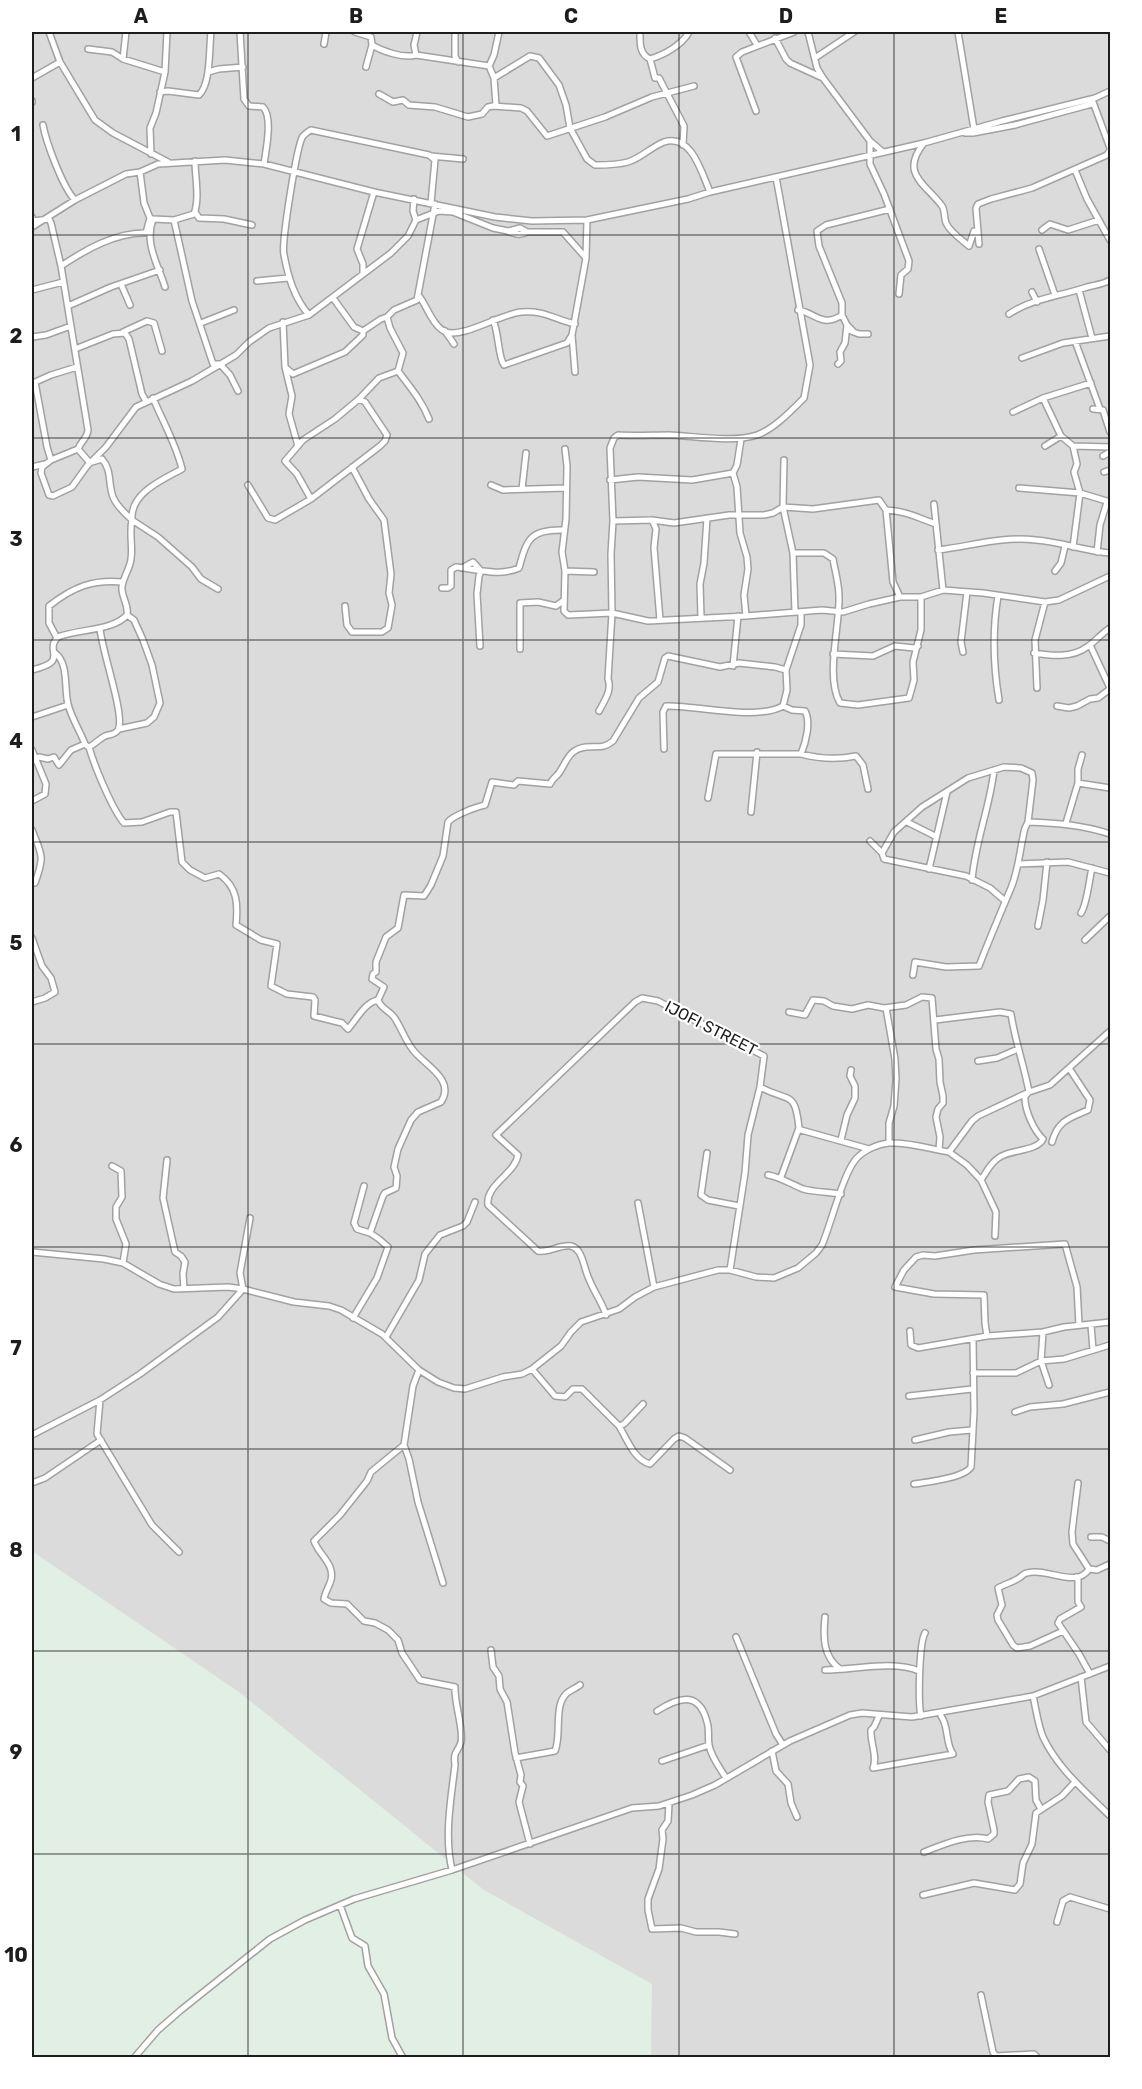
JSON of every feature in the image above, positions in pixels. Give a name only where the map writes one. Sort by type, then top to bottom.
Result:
[{"type":"street","points":[[49,32],[60,62],[95,120],[113,133],[171,164]]},
{"type":"street","points":[[123,59],[126,32]]},
{"type":"street","points":[[151,154],[150,128],[156,113],[165,72],[167,32]]},
{"type":"street","points":[[160,92],[199,94],[205,88],[211,32]]},
{"type":"street","points":[[240,32],[244,99],[249,106],[263,107],[267,113],[268,130],[264,164]]},
{"type":"street","points":[[324,44],[326,32]]},
{"type":"street","points":[[355,32],[371,37],[372,45],[366,67]]},
{"type":"street","points":[[416,55],[414,45],[417,32]]},
{"type":"street","points":[[455,32],[455,60]]},
{"type":"street","points":[[496,105],[494,78],[489,66],[499,32]]},
{"type":"street","points":[[640,32],[641,51],[650,59],[655,78],[659,78],[684,126],[683,145]]},
{"type":"street","points":[[650,59],[669,51],[689,32]]},
{"type":"street","points":[[749,32],[757,45]]},
{"type":"street","points":[[756,111],[736,57],[757,45],[794,32]]},
{"type":"street","points":[[808,32],[822,78],[870,141],[883,152]]},
{"type":"street","points":[[815,58],[854,32]]},
{"type":"street","points":[[958,32],[974,129]]},
{"type":"street","points":[[775,38],[790,63],[822,78]]},
{"type":"street","points":[[372,45],[401,55],[416,55],[489,66]]},
{"type":"street","points":[[88,49],[112,52],[123,59],[165,72]]},
{"type":"street","points":[[494,78],[530,56],[538,58],[562,92],[570,128],[587,159],[595,165],[627,163],[665,142],[674,142],[683,145],[696,158],[710,192]]},
{"type":"street","points":[[32,78],[60,62]]},
{"type":"street","points":[[208,72],[243,67]]},
{"type":"street","points":[[162,86],[168,91]]},
{"type":"street","points":[[378,94],[393,102],[403,100],[409,105],[435,107],[468,117],[482,114],[488,107],[496,105],[525,109],[547,136],[605,117],[652,97],[694,86]]},
{"type":"street","points":[[961,133],[973,133],[1015,124],[1093,101],[1110,91]]},
{"type":"street","points":[[32,218],[33,221],[45,218],[51,222],[61,266],[88,430],[86,439],[80,443],[78,449],[42,467],[49,495],[53,496],[72,487],[136,407],[192,381],[236,355],[260,333],[283,322],[309,315],[402,243],[416,220],[439,211],[455,210],[532,221],[587,220],[688,199],[1093,101]]},
{"type":"street","points":[[924,143],[915,157],[916,176],[919,182],[943,207],[949,229],[969,246],[975,231],[979,244],[976,208],[978,204],[991,198],[1032,188],[1107,155],[1110,149],[1093,101]]},
{"type":"street","points":[[43,125],[64,184],[75,200]]},
{"type":"street","points":[[309,315],[303,309],[288,278],[283,253],[291,185],[303,136],[311,130],[429,155],[463,159]]},
{"type":"street","points":[[870,141],[870,164],[909,261],[908,269],[901,275],[899,294]]},
{"type":"street","points":[[285,367],[293,374],[345,352],[363,335],[363,332],[381,319],[394,310],[417,300],[433,214],[435,160],[429,155]]},
{"type":"street","points":[[32,227],[75,200],[126,174],[140,172],[158,164],[225,159],[264,164],[374,192],[433,203],[455,210],[493,228],[516,234],[563,232],[585,258]]},
{"type":"street","points":[[195,161],[197,215]]},
{"type":"street","points":[[1075,170],[1110,240]]},
{"type":"street","points":[[140,172],[144,203],[151,219],[150,241],[155,264],[160,270],[165,287]]},
{"type":"street","points":[[599,711],[608,693],[612,613],[610,554],[613,521],[610,448],[614,438],[618,435],[671,435],[741,439],[767,430],[804,398],[810,365],[798,309],[776,177]]},
{"type":"street","points":[[363,273],[363,264],[357,249],[374,192]]},
{"type":"street","points":[[414,199],[413,211],[416,220]]},
{"type":"street","points":[[837,363],[841,361],[840,352],[845,343],[847,329],[842,315],[842,303],[819,246],[817,231],[826,225],[890,209]]},
{"type":"street","points":[[151,219],[174,220],[197,215],[252,225]]},
{"type":"street","points":[[61,266],[92,247],[136,232],[146,233],[151,219]]},
{"type":"street","points":[[174,220],[192,301],[213,364],[220,364],[230,375],[238,391]]},
{"type":"street","points":[[575,372],[572,335],[585,258],[587,220]]},
{"type":"street","points":[[1042,230],[1050,224],[1068,230],[1099,220]]},
{"type":"street","points":[[1039,249],[1055,295]]},
{"type":"street","points":[[68,306],[160,270]]},
{"type":"street","points":[[257,281],[288,278]]},
{"type":"street","points":[[1009,314],[1019,307],[1055,295],[1104,284],[1110,280]]},
{"type":"street","points":[[32,290],[63,282]]},
{"type":"street","points":[[121,284],[130,305]]},
{"type":"street","points":[[1079,290],[1092,338]]},
{"type":"street","points":[[1032,292],[1037,302]]},
{"type":"street","points":[[419,296],[434,322],[445,331],[454,344]]},
{"type":"street","points":[[333,298],[354,327],[363,332]]},
{"type":"street","points":[[798,309],[828,321],[842,315]]},
{"type":"street","points":[[201,323],[234,310]]},
{"type":"street","points":[[445,331],[463,331],[508,314],[534,312],[549,314],[559,320],[574,324]]},
{"type":"street","points":[[387,317],[403,353],[398,371],[411,391],[418,396],[429,420]]},
{"type":"street","points":[[493,320],[497,330],[501,361],[504,365],[567,343],[572,335]]},
{"type":"street","points":[[75,348],[121,333],[147,321],[154,323],[162,351]]},
{"type":"street","points":[[283,322],[285,367],[292,396],[289,414],[298,446]]},
{"type":"street","points":[[32,337],[46,335],[71,326]]},
{"type":"street","points":[[847,329],[859,334],[868,333]]},
{"type":"street","points":[[121,333],[125,333],[129,339],[136,374],[146,401]]},
{"type":"street","points":[[1022,358],[1063,343],[1110,336]]},
{"type":"street","points":[[1075,341],[1110,432]]},
{"type":"street","points":[[51,462],[33,383],[77,367]]},
{"type":"street","points":[[310,499],[297,474],[285,461],[303,440],[335,419],[379,378],[398,371]]},
{"type":"street","points":[[1013,412],[1043,398],[1091,383]]},
{"type":"street","points":[[32,670],[50,664],[55,657],[53,645],[57,638],[65,634],[100,628],[119,621],[127,615],[128,605],[122,594],[123,582],[131,561],[130,534],[135,506],[147,488],[182,469],[153,398]]},
{"type":"street","points":[[1043,398],[1061,436],[1073,446],[1077,464],[1074,472],[1080,493],[1073,547]]},
{"type":"street","points":[[248,485],[268,518],[275,520],[310,499],[352,467],[385,441],[387,435],[365,402],[359,399]]},
{"type":"street","points":[[1092,409],[1100,409]]},
{"type":"street","points":[[1045,446],[1061,436]]},
{"type":"street","points":[[741,439],[737,465],[733,473],[740,533],[747,557],[748,568],[744,595],[747,616]]},
{"type":"street","points":[[1073,446],[1110,447]]},
{"type":"street","points":[[78,449],[90,463]]},
{"type":"street","points":[[565,449],[567,465],[562,552],[565,571],[564,611],[568,615],[612,613],[648,621],[822,610],[843,612],[900,597],[921,597],[943,590],[1045,602],[1059,600],[1110,576]]},
{"type":"street","points":[[1103,456],[1110,452]]},
{"type":"street","points":[[522,489],[526,453]]},
{"type":"street","points":[[90,463],[102,459],[106,463],[114,498],[120,508],[132,520],[158,537],[192,567],[201,579],[218,589]]},
{"type":"street","points":[[664,749],[663,712],[666,706],[742,712],[775,710],[783,706],[788,690],[786,670],[801,625],[793,553],[783,507],[784,460]]},
{"type":"street","points":[[32,467],[51,462]]},
{"type":"street","points":[[345,606],[347,625],[351,632],[382,632],[388,628],[392,604],[389,592],[391,574],[384,520],[369,499],[352,467]]},
{"type":"street","points":[[610,480],[638,477],[692,480],[733,473]]},
{"type":"street","points":[[491,485],[503,490],[565,488]]},
{"type":"street","points":[[1019,488],[1080,493],[1109,502],[1100,525],[1097,552]]},
{"type":"street","points":[[613,521],[652,520],[674,523],[738,514],[764,515],[783,507],[813,509],[879,500],[886,510],[893,582],[900,597]]},
{"type":"street","points":[[934,504],[943,590]]},
{"type":"street","points":[[886,510],[902,511],[936,524]]},
{"type":"street","points":[[701,617],[700,584],[707,518]]},
{"type":"street","points":[[652,520],[656,529],[654,548],[660,620]]},
{"type":"street","points":[[481,572],[519,568],[521,557],[537,532],[564,530]]},
{"type":"street","points":[[938,550],[996,539],[1039,540],[1110,553]]},
{"type":"street","points":[[1055,572],[1061,563],[1065,546]]},
{"type":"street","points":[[793,553],[824,553],[832,559],[839,593],[839,612],[833,654],[834,693],[840,703],[858,705],[909,698],[914,680],[913,662],[921,630],[921,597]]},
{"type":"street","points":[[442,588],[451,586],[452,568],[462,568],[473,562],[481,572]]},
{"type":"street","points":[[565,571],[594,572]]},
{"type":"street","points":[[480,646],[477,594],[481,572]]},
{"type":"street","points":[[57,638],[49,623],[49,606],[74,589],[103,580],[123,582]]},
{"type":"street","points":[[963,652],[961,642],[967,592]]},
{"type":"street","points":[[998,596],[993,643],[999,700]]},
{"type":"street","points":[[520,649],[520,603],[538,602],[555,606],[564,600]]},
{"type":"street","points":[[1037,688],[1035,640],[1045,602]]},
{"type":"street","points":[[119,729],[147,723],[154,717],[160,703],[152,665],[143,640],[134,620],[127,615]]},
{"type":"street","points":[[733,666],[738,616]]},
{"type":"street","points":[[34,760],[54,757],[59,765],[71,750],[115,734],[119,729],[119,706],[105,659],[100,628]]},
{"type":"street","points":[[1034,653],[1064,656],[1084,649],[1110,628]]},
{"type":"street","points":[[1057,706],[1077,706],[1090,699],[1098,698],[1110,689],[1090,645]]},
{"type":"street","points":[[833,654],[873,656],[891,646],[914,648],[918,646]]},
{"type":"street","points":[[55,653],[60,656],[64,670],[68,705],[119,817],[124,823],[142,822],[176,812],[182,862],[190,870],[205,878],[219,874],[224,877],[230,884],[239,907],[236,925],[261,940],[277,944],[271,986],[287,994],[313,997],[315,1000],[314,1016],[342,1023],[348,1029],[371,1002],[378,1000],[384,987],[372,979],[386,937],[398,928],[404,895],[424,896],[432,885],[443,856],[444,842],[451,818],[465,813],[472,807],[485,805],[492,782],[514,785],[518,781],[550,784],[560,772],[569,754],[586,747],[607,746],[613,741],[639,698],[658,682],[665,658],[668,656],[720,667],[740,663],[786,670]]},
{"type":"street","points":[[32,717],[68,705]]},
{"type":"street","points":[[783,706],[792,710],[805,711],[808,717],[801,753]]},
{"type":"street","points":[[32,750],[34,760],[46,784],[45,794],[32,801]]},
{"type":"street","points":[[751,812],[757,752]]},
{"type":"street","points":[[708,798],[716,754],[801,753],[815,758],[837,759],[856,756],[863,765],[868,789]]},
{"type":"street","points":[[1066,823],[1078,783],[1078,769],[1082,755]]},
{"type":"street","points":[[882,853],[894,832],[922,807],[968,778],[1004,767],[1021,768],[1032,773],[1028,822],[1012,887],[1004,900],[979,966],[946,967],[917,961],[914,963],[913,975]]},
{"type":"street","points":[[972,880],[982,822],[992,794],[994,770]]},
{"type":"street","points":[[1078,783],[1110,788]]},
{"type":"street","points":[[928,868],[947,792]]},
{"type":"street","points":[[907,822],[935,836]]},
{"type":"street","points":[[1028,822],[1066,823],[1110,834]]},
{"type":"street","points":[[32,830],[42,851],[42,863],[35,883],[32,883]]},
{"type":"street","points":[[870,841],[885,859],[948,870],[966,876],[982,883],[1004,900]]},
{"type":"street","points":[[1018,864],[1047,861],[1068,862],[1110,873]]},
{"type":"street","points":[[1038,926],[1047,861]]},
{"type":"street","points":[[1081,913],[1086,905],[1085,897],[1092,868]]},
{"type":"street","points":[[1085,940],[1110,916]]},
{"type":"street","points":[[1103,922],[1110,928]]},
{"type":"street","points":[[32,938],[42,966],[51,978],[55,992],[32,1002]]},
{"type":"street","points":[[789,1012],[805,1014],[813,1000],[852,1009],[868,1005],[886,1008],[906,1005],[922,997],[932,998],[943,1096],[943,1103],[936,1117],[940,1137],[939,1150]]},
{"type":"street","name":"IJOFI STREET","points":[[606,1315],[576,1248],[571,1246],[538,1251],[488,1205],[488,1200],[513,1167],[518,1155],[496,1135],[635,1002],[642,998],[657,1001],[764,1056],[760,1087],[748,1135],[745,1173],[730,1270]]},
{"type":"street","points":[[370,1233],[382,1196],[396,1188],[397,1176],[394,1160],[405,1129],[418,1112],[441,1102],[445,1094],[445,1085],[440,1077],[413,1051],[395,1018],[378,1000]]},
{"type":"street","points":[[886,1008],[896,1079],[894,1106],[889,1123],[889,1143]]},
{"type":"street","points":[[935,1020],[1009,1012],[1029,1092]]},
{"type":"street","points":[[949,1152],[978,1116],[1029,1092],[1050,1085],[1110,1031]]},
{"type":"street","points":[[978,1061],[997,1058],[1018,1048]]},
{"type":"street","points":[[1052,1142],[1061,1124],[1067,1118],[1088,1110],[1090,1100],[1069,1068]]},
{"type":"street","points":[[841,1140],[847,1115],[855,1098],[855,1086],[850,1076],[851,1070]]},
{"type":"street","points":[[760,1087],[792,1099],[797,1106],[799,1128],[781,1177]]},
{"type":"street","points":[[981,1180],[996,1160],[1003,1155],[1026,1150],[1042,1143],[1043,1139],[1034,1128],[1024,1103],[1024,1096],[1029,1092]]},
{"type":"street","points":[[799,1128],[869,1149]]},
{"type":"street","points":[[32,1252],[123,1263],[159,1284],[174,1289],[228,1287],[294,1302],[329,1306],[341,1310],[386,1337],[419,1370],[438,1382],[465,1389],[503,1377],[522,1374],[532,1369],[561,1346],[581,1322],[620,1309],[635,1297],[654,1287],[707,1272],[730,1270],[774,1278],[798,1268],[822,1245],[855,1160],[869,1149],[889,1143],[949,1152],[981,1180],[997,1216],[994,1236]]},
{"type":"street","points":[[707,1153],[701,1195],[708,1200],[739,1206]]},
{"type":"street","points":[[167,1160],[163,1198],[175,1252],[185,1262],[184,1289]]},
{"type":"street","points":[[112,1166],[121,1171],[122,1177],[122,1197],[116,1207],[117,1220],[126,1244],[123,1263]]},
{"type":"street","points":[[768,1174],[781,1177],[806,1190],[841,1194]]},
{"type":"street","points":[[353,1318],[377,1278],[388,1247],[370,1233],[357,1229],[354,1223],[364,1186]]},
{"type":"street","points":[[386,1337],[419,1280],[425,1254],[440,1234],[463,1226],[467,1222],[475,1202]]},
{"type":"street","points":[[638,1203],[654,1287]]},
{"type":"street","points":[[243,1289],[240,1273],[250,1218]]},
{"type":"street","points":[[987,1336],[984,1295],[934,1294],[896,1287],[904,1270],[916,1257],[974,1250],[1065,1244],[1077,1287],[1079,1325]]},
{"type":"street","points":[[32,1435],[100,1400],[140,1374],[218,1317],[243,1289]]},
{"type":"street","points":[[910,1331],[913,1347],[1110,1322]]},
{"type":"street","points":[[1091,1325],[1093,1350]]},
{"type":"street","points":[[1043,1332],[1041,1361],[1049,1385]]},
{"type":"street","points":[[914,1484],[968,1472],[973,1461],[973,1339]]},
{"type":"street","points":[[973,1373],[1016,1373],[1041,1361],[1064,1359],[1110,1345]]},
{"type":"street","points":[[532,1369],[555,1396],[565,1397],[573,1389],[582,1389],[619,1425],[635,1453],[646,1463],[650,1464],[679,1436],[730,1470]]},
{"type":"street","points":[[419,1370],[413,1386],[404,1445],[418,1502],[443,1583]]},
{"type":"street","points":[[909,1396],[972,1389]]},
{"type":"street","points":[[1015,1412],[1030,1407],[1063,1404],[1110,1392]]},
{"type":"street","points":[[100,1400],[97,1434],[152,1526],[178,1552]]},
{"type":"street","points":[[619,1425],[624,1425],[644,1404]]},
{"type":"street","points":[[915,1440],[949,1432],[972,1430]]},
{"type":"street","points":[[32,1483],[45,1478],[101,1440]]},
{"type":"street","points":[[404,1445],[371,1472],[367,1481],[340,1515],[314,1541],[318,1550],[329,1562],[331,1569],[331,1578],[324,1599],[331,1603],[347,1604],[364,1621],[375,1623],[388,1630],[398,1640],[402,1653],[420,1680],[454,1687],[461,1742],[454,1754],[455,1765],[448,1834],[452,1870]]},
{"type":"street","points":[[1078,1483],[1073,1538],[1074,1544],[1089,1569]]},
{"type":"street","points":[[1091,1537],[1102,1537],[1110,1541]]},
{"type":"street","points":[[1089,1569],[1097,1570],[1110,1564]]},
{"type":"street","points":[[1063,1631],[1030,1646],[1017,1648],[998,1620],[997,1615],[1002,1605],[998,1588],[1026,1573],[1045,1572],[1076,1578],[1083,1576],[1089,1569]]},
{"type":"street","points":[[1076,1578],[1078,1580],[1078,1602],[1082,1607],[1059,1619],[1059,1623],[1090,1674]]},
{"type":"street","points":[[825,1617],[827,1653],[831,1663],[840,1669]]},
{"type":"street","points":[[921,1716],[919,1709],[921,1640],[925,1634]]},
{"type":"street","points":[[736,1637],[776,1734],[783,1745]]},
{"type":"street","points":[[491,1650],[493,1667],[499,1676],[500,1689],[507,1702],[521,1775],[520,1782],[523,1786],[519,1802],[530,1844]]},
{"type":"street","points":[[134,2058],[158,2030],[270,1940],[305,1920],[340,1905],[452,1870],[632,1808],[659,1806],[692,1795],[783,1745],[825,1724],[850,1715],[862,1713],[912,1717],[1033,1696],[1110,1665]]},
{"type":"street","points":[[825,1670],[871,1666],[911,1668],[920,1671]]},
{"type":"street","points":[[1081,1677],[1086,1722],[1110,1750]]},
{"type":"street","points":[[516,1758],[555,1751],[558,1744],[559,1714],[565,1694],[580,1685]]},
{"type":"street","points":[[1033,1696],[1043,1736],[1054,1756],[1110,1816]]},
{"type":"street","points":[[657,1711],[681,1699],[691,1699],[699,1706],[708,1728],[709,1745],[714,1759],[726,1778]]},
{"type":"street","points":[[879,1716],[871,1730],[870,1739],[876,1762],[873,1768],[953,1754],[948,1748],[941,1712]]},
{"type":"street","points":[[662,1761],[709,1745]]},
{"type":"street","points":[[772,1751],[776,1771],[788,1784],[790,1803],[796,1817]]},
{"type":"street","points":[[924,1852],[960,1841],[981,1837],[988,1839],[994,1834],[989,1796],[1008,1791],[1019,1779],[1029,1777],[1035,1781],[1036,1800],[1041,1809]]},
{"type":"street","points":[[923,1895],[974,1883],[1015,1890],[1020,1884],[1023,1863],[1032,1844],[1036,1813],[1052,1804],[1076,1782]]},
{"type":"street","points":[[669,1803],[668,1821],[662,1830],[659,1869],[648,1899],[652,1929],[681,1928],[696,1932],[735,1934]]},
{"type":"street","points":[[1057,1922],[1063,1902],[1070,1897],[1110,1910]]},
{"type":"street","points":[[340,1905],[352,1938],[365,1946],[368,1966],[384,1994],[392,2037],[403,2058]]},
{"type":"street","points":[[981,1995],[993,2052],[996,2056],[1034,2054],[1038,2058]]},
{"type":"shaded area","points":[[32,32],[1110,32],[1110,2057],[651,2057],[652,1984],[484,1890],[239,1692],[32,1551]]}]
